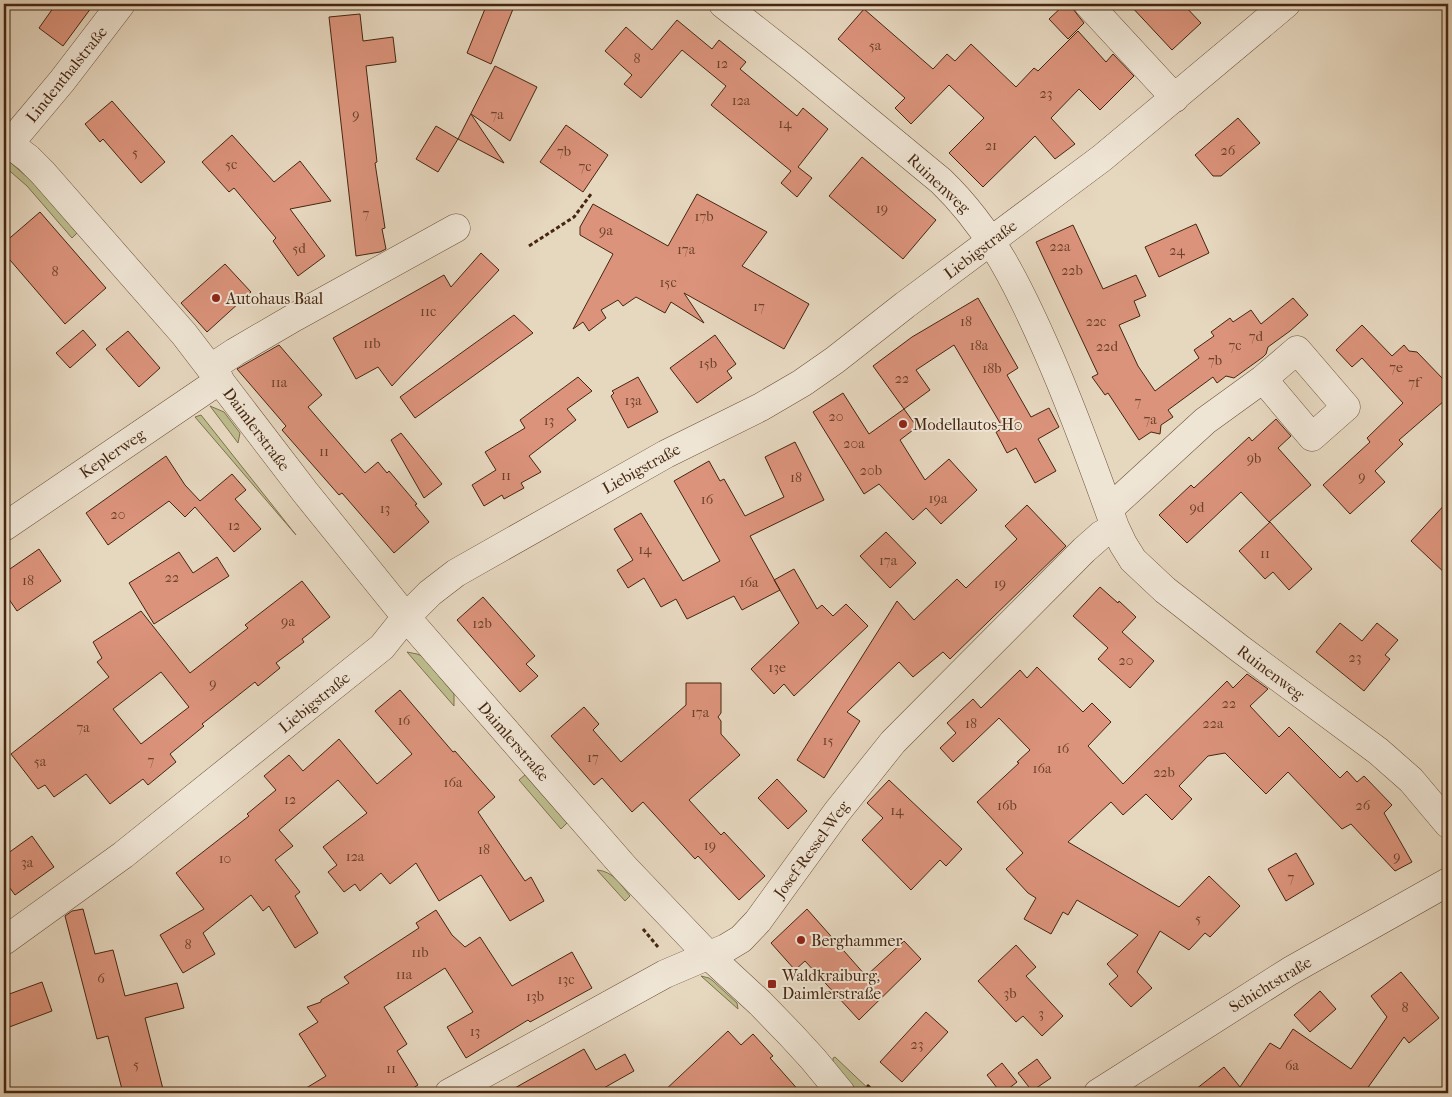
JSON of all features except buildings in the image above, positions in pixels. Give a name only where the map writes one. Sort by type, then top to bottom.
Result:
[{"type":"street","name":"Lindenthalstraße","points":[[7,141],[62,81],[121,4]]},
{"type":"street","name":"Ruinenweg","points":[[723,4],[941,181],[965,205],[991,240],[1035,324],[1066,395],[1112,518],[1123,544],[1133,560],[1165,590],[1239,648],[1378,751],[1410,780],[1448,824]]},
{"type":"street","points":[[1088,4],[1175,98]]},
{"type":"street","name":"Liebigstraße","points":[[4,941],[123,855],[382,647],[406,617],[430,593],[456,573],[666,454],[782,396],[835,360],[991,240],[1102,158],[1286,4]]},
{"type":"street","name":"Daimlerstraße","points":[[7,141],[43,173],[184,334],[305,492],[406,617],[625,868],[708,955],[760,1003],[813,1058],[840,1093]]},
{"type":"street","points":[[215,374],[235,352],[294,317],[456,228]]},
{"type":"street","name":"Keplerweg","points":[[4,527],[215,374]]},
{"type":"street","points":[[1112,518],[1205,421],[1263,380]]},
{"type":"street","name":"Josef-Ressel-Weg","points":[[449,1093],[665,974],[726,948],[741,939],[758,922],[837,812],[893,742],[1101,535],[1112,518]]},
{"type":"street","name":"Schichtstraße","points":[[1098,1093],[1290,971],[1448,882]]},
{"type":"path","points":[[529,246],[574,217],[591,194]]},
{"type":"green space","points":[[4,157],[33,182],[77,233],[72,238],[27,186],[4,166]]},
{"type":"green space","points":[[210,406],[224,412],[240,433],[238,443]]},
{"type":"green space","points":[[201,415],[296,535],[195,417]]},
{"type":"green space","points":[[407,652],[422,656],[454,694],[454,706]]},
{"type":"green space","points":[[525,775],[567,823],[561,829],[519,780]]},
{"type":"green space","points":[[597,870],[612,876],[630,896],[625,901]]},
{"type":"green space","points":[[701,976],[713,981],[737,1003],[738,1009]]},
{"type":"green space","points":[[835,1057],[873,1093],[857,1093],[833,1063],[833,1058]]},
{"type":"place","name":"Autohaus Baal","points":[[216,298]]},
{"type":"place","name":"Modellautos-H0","points":[[903,424]]},
{"type":"place","name":"Berghammer","points":[[801,940]]},
{"type":"place","name":"Waldkraiburg, Daimlerstraße","points":[[772,984]]}]
